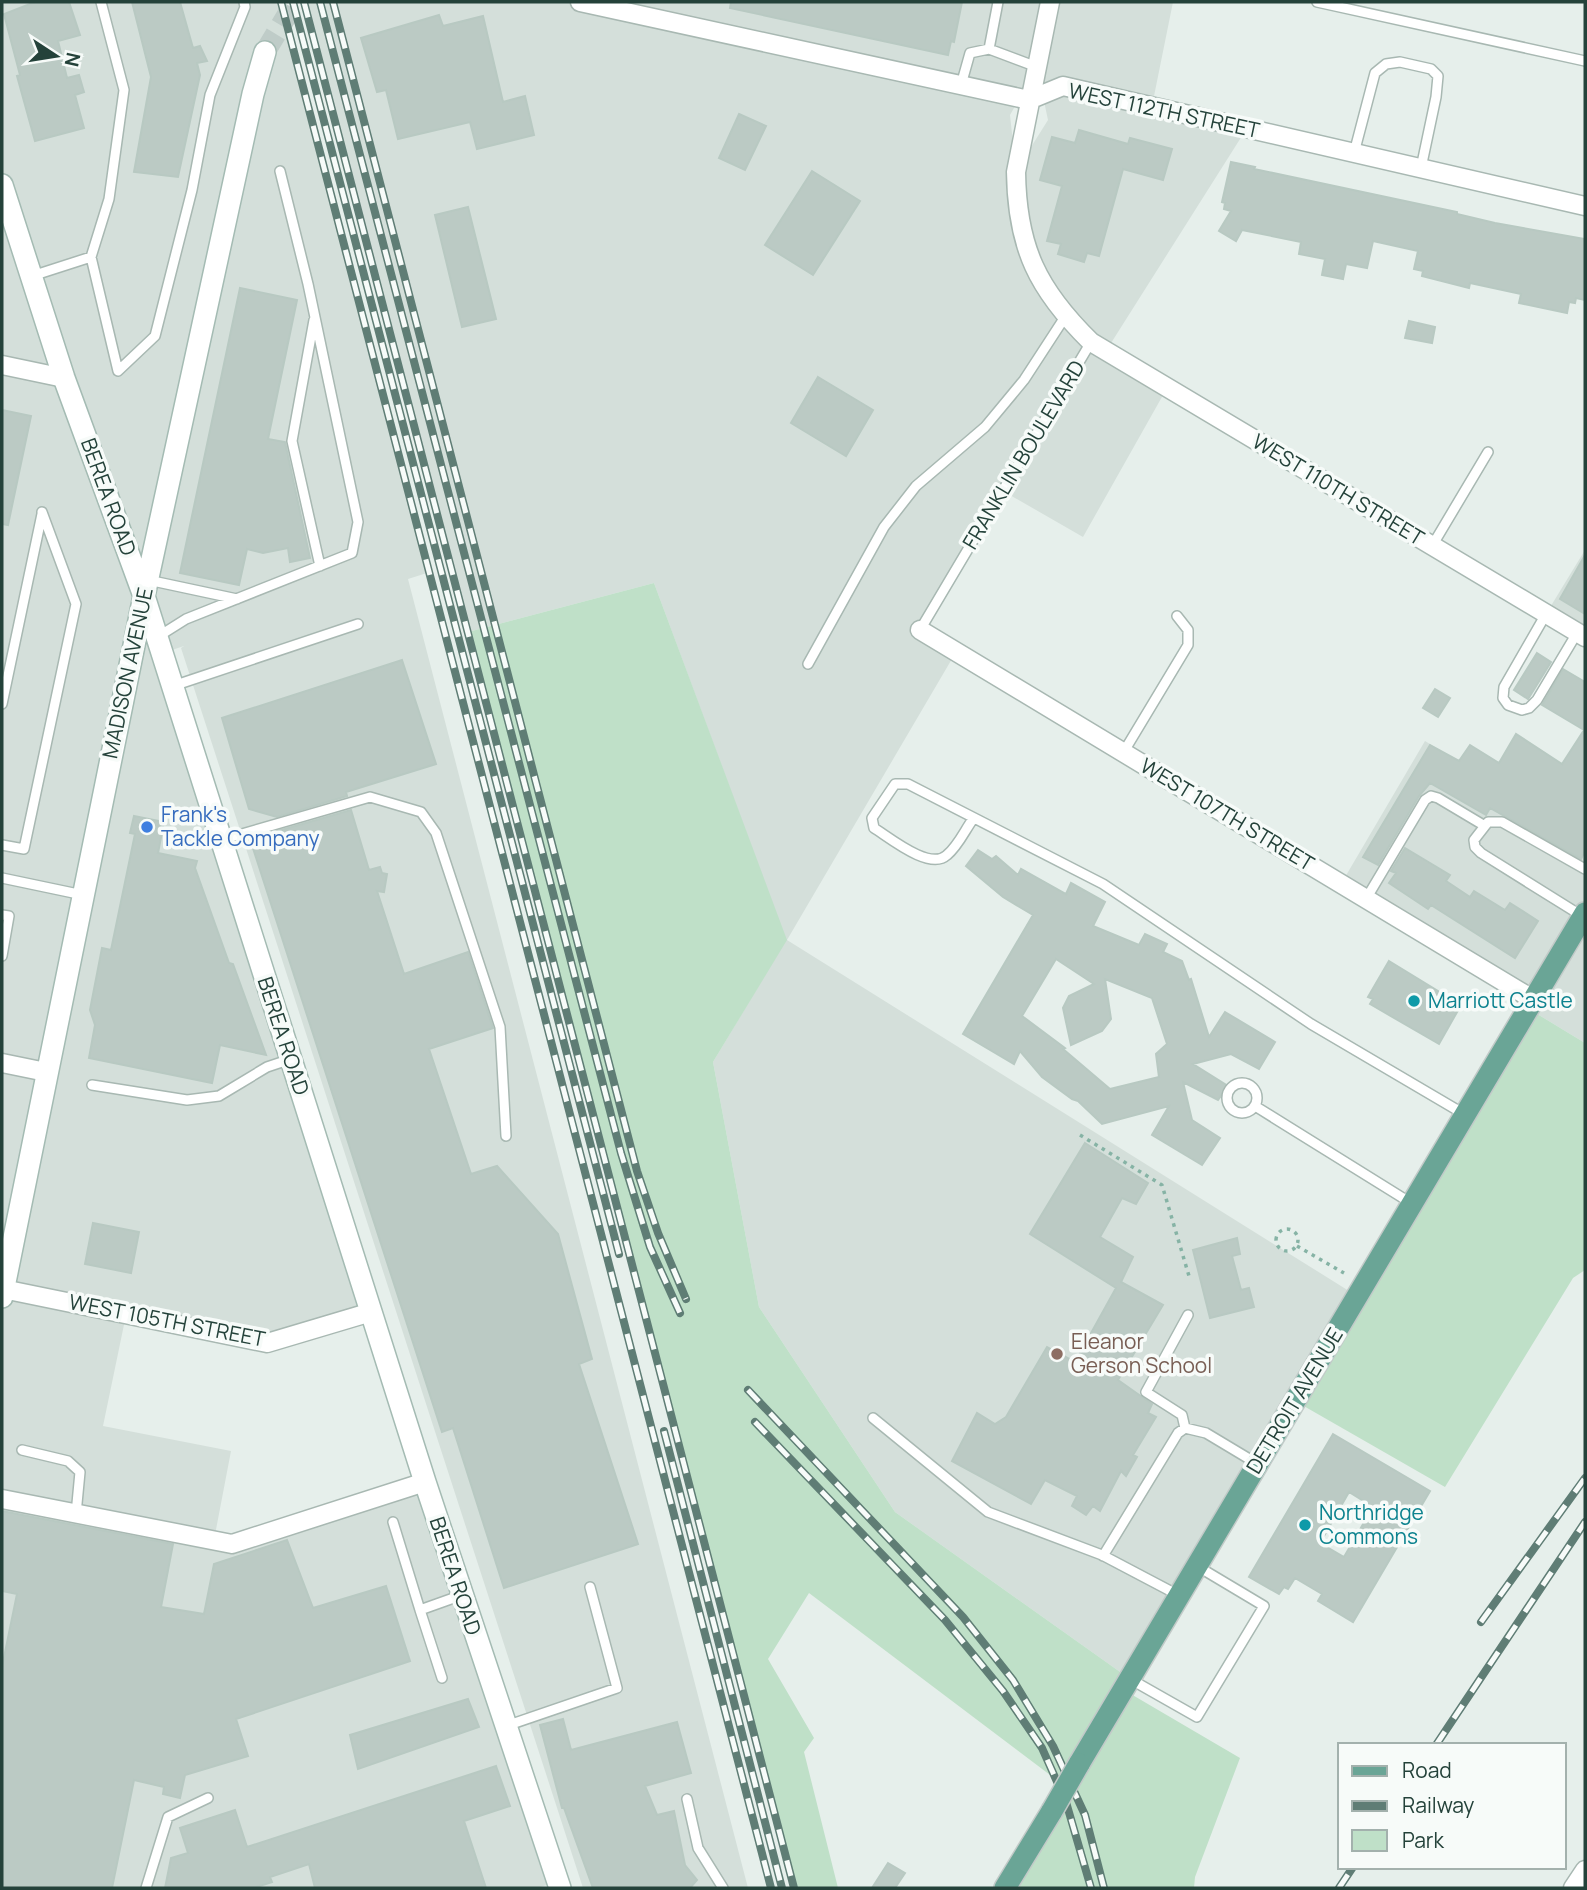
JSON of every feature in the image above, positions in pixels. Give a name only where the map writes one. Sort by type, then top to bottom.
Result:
[{"type":"main road","name":"MADISON AVENUE","points":[[2,1293],[146,588],[253,94],[265,52]]},
{"type":"main road","name":"BEREA ROAD","points":[[2,185],[64,377],[146,588],[157,637],[425,1482],[560,1888]]},
{"type":"main road","name":"DETROIT AVENUE","points":[[1005,1888],[1584,915]]},
{"type":"street","points":[[580,2],[1030,100]]},
{"type":"street","name":"FRANKLIN BOULEVARD","points":[[1050,2],[1016,173],[1020,228],[1030,259],[1045,290],[1065,317],[1091,342]]},
{"type":"street","name":"WEST 112TH STREET","points":[[1030,100],[1063,86],[1585,206]]},
{"type":"street","name":"WEST 110TH STREET","points":[[1091,342],[1581,635]]},
{"type":"street","points":[[2,365],[64,377]]},
{"type":"street","name":"WEST 107TH STREET","points":[[920,630],[1534,1000]]},
{"type":"street","points":[[2,1063],[46,1072]]},
{"type":"street","name":"WEST 105TH STREET","points":[[2,1293],[267,1343],[371,1312]]},
{"type":"street","points":[[2,1499],[232,1544],[425,1482]]},
{"type":"street","points":[[1573,1888],[1585,1870]]},
{"type":"lane","points":[[101,2],[124,90],[108,199],[91,257],[118,371],[155,336],[192,190],[210,95],[245,7],[244,2]]},
{"type":"lane","points":[[989,49],[998,2]]},
{"type":"lane","points":[[1317,2],[1585,61]]},
{"type":"lane","points":[[961,85],[970,53],[989,49],[1037,67]]},
{"type":"lane","points":[[1354,153],[1375,73],[1386,64],[1400,62],[1431,69],[1438,76],[1421,168]]},
{"type":"lane","points":[[157,637],[186,619],[352,553],[358,522],[314,314],[280,171]]},
{"type":"lane","points":[[31,276],[91,257]]},
{"type":"lane","points":[[314,314],[292,441],[320,566]]},
{"type":"lane","points":[[808,664],[884,527],[916,486],[985,427],[1024,380],[1065,317]]},
{"type":"lane","name":"FRANKLIN BOULEVARD","points":[[920,630],[1091,342]]},
{"type":"lane","points":[[1432,545],[1489,452]]},
{"type":"lane","points":[[2,704],[42,512],[76,604],[24,849],[2,845]]},
{"type":"lane","points":[[146,588],[238,600]]},
{"type":"lane","points":[[1546,614],[1504,687],[1503,698],[1508,705],[1522,710],[1529,708],[1581,635]]},
{"type":"lane","points":[[1123,753],[1188,645],[1188,630],[1177,615]]},
{"type":"lane","points":[[173,686],[358,624]]},
{"type":"lane","points":[[973,819],[948,855],[939,860],[927,860],[874,828],[872,818],[895,784],[908,784],[1103,884],[1311,1024],[1466,1114]]},
{"type":"lane","points":[[1366,899],[1425,800],[1431,796],[1485,826]]},
{"type":"lane","points":[[221,839],[370,797],[421,812],[436,833],[500,1027],[506,1136]]},
{"type":"lane","points":[[1584,915],[1481,853],[1475,847],[1474,840],[1488,822],[1502,821],[1585,869]]},
{"type":"lane","points":[[2,878],[83,895]]},
{"type":"lane","points":[[2,915],[9,916],[2,956]]},
{"type":"lane","points":[[92,1085],[187,1100],[219,1096],[267,1067],[291,1059]]},
{"type":"lane","points":[[1255,1107],[1412,1204]]},
{"type":"lane","points":[[1185,1428],[1182,1415],[1146,1392],[1188,1315]]},
{"type":"lane","points":[[873,1418],[988,1512],[1103,1556],[1180,1596]]},
{"type":"lane","points":[[1103,1556],[1178,1433],[1185,1428],[1206,1433],[1258,1464]]},
{"type":"lane","points":[[22,1450],[68,1461],[80,1472],[76,1514]]},
{"type":"lane","points":[[393,1522],[442,1678]]},
{"type":"lane","points":[[1130,1679],[1198,1717],[1264,1606],[1197,1566]]},
{"type":"lane","points":[[505,1727],[617,1688],[590,1587]]},
{"type":"lane","points":[[420,1611],[462,1595]]},
{"type":"lane","points":[[146,1888],[168,1817],[208,1797]]},
{"type":"lane","points":[[687,1799],[698,1848],[723,1888]]},
{"type":"path","points":[[1080,1135],[1162,1185],[1188,1276]]},
{"type":"path","points":[[1285,1229],[1292,1230],[1299,1239],[1297,1246],[1287,1252],[1280,1249],[1276,1243],[1278,1233],[1285,1229]]},
{"type":"path","points":[[1297,1246],[1344,1273]]},
{"type":"shaded area","points":[[2,2],[281,2],[430,572],[408,579],[748,1888],[583,1888],[181,648],[184,646],[163,653],[371,1312],[267,1343],[126,1315],[103,1426],[231,1451],[214,1540],[425,1482],[558,1882],[536,1888],[2,1888]]},
{"type":"shaded area","points":[[304,2],[1173,2],[1152,106],[1247,128],[1106,351],[1167,388],[1083,537],[1003,491],[920,630],[956,652],[787,940],[1357,1296],[1130,1679],[895,1512],[759,1307],[713,1062],[786,940],[654,583],[468,632]],"holes":[[[1037,68],[1048,120],[1016,171],[1010,115]]]},
{"type":"shaded area","points":[[1585,550],[1585,637],[1546,614]]},
{"type":"shaded area","points":[[1425,741],[1585,838],[1585,1043],[1529,1009],[1534,1001],[1341,884]]},
{"type":"green space","points":[[654,583],[787,940],[713,1062],[759,1307],[895,1512],[1130,1679],[1124,1690],[1240,1758],[1195,1877],[1194,1888],[1005,1888],[1066,1787],[809,1593],[768,1659],[814,1738],[804,1752],[838,1888],[795,1888],[468,632]]},
{"type":"green space","points":[[1529,1009],[1585,1043],[1585,1270],[1573,1278],[1445,1487],[1295,1401]]},
{"type":"building","points":[[35,2],[69,2],[80,35],[58,41],[67,78],[79,75],[84,92],[75,95],[84,128],[35,141],[4,14]]},
{"type":"building","points":[[132,2],[180,2],[193,48],[200,46],[207,61],[197,63],[200,75],[178,177],[134,172],[151,77]]},
{"type":"building","points":[[731,2],[962,2],[954,42],[951,41],[948,55],[730,8]]},
{"type":"building","points":[[439,15],[443,26],[483,16],[503,102],[525,96],[534,135],[477,149],[470,122],[398,139],[386,90],[377,92],[361,38]]},
{"type":"building","points":[[739,114],[766,126],[745,170],[719,158]]},
{"type":"building","points":[[1079,130],[1128,144],[1130,138],[1172,149],[1163,180],[1123,169],[1099,256],[1087,253],[1084,262],[1058,254],[1061,244],[1047,241],[1062,186],[1040,180],[1052,137],[1075,143]]},
{"type":"building","points":[[1231,162],[1457,212],[1495,223],[1585,239],[1585,300],[1576,298],[1575,303],[1569,302],[1567,313],[1519,303],[1521,294],[1470,283],[1469,288],[1422,276],[1423,271],[1414,269],[1418,251],[1373,241],[1367,268],[1346,264],[1343,279],[1322,275],[1325,259],[1299,254],[1301,242],[1242,230],[1236,241],[1219,231],[1231,211],[1224,209],[1225,203],[1222,202]]},
{"type":"building","points":[[812,171],[860,201],[813,275],[765,245]]},
{"type":"building","points":[[468,207],[496,319],[462,327],[435,215]]},
{"type":"building","points":[[240,288],[297,300],[268,439],[285,442],[310,558],[290,562],[288,548],[263,553],[247,549],[239,585],[180,573]]},
{"type":"building","points":[[1409,321],[1435,327],[1432,343],[1405,338]]},
{"type":"building","points":[[818,377],[873,410],[846,456],[791,423]]},
{"type":"building","points":[[2,410],[31,416],[8,525],[2,524]]},
{"type":"building","points":[[1585,555],[1585,614],[1560,599]]},
{"type":"building","points":[[1537,653],[1551,662],[1528,699],[1514,690]]},
{"type":"building","points":[[402,660],[436,764],[346,792],[347,796],[277,817],[249,809],[222,718]]},
{"type":"building","points":[[1563,669],[1585,682],[1585,851],[1581,859],[1490,808],[1486,815],[1430,783],[1419,796],[1378,865],[1363,857],[1430,745],[1459,761],[1470,745],[1499,763],[1516,734],[1562,764],[1584,730],[1542,705]]},
{"type":"building","points":[[1435,689],[1450,698],[1438,717],[1423,708]]},
{"type":"building","points":[[351,810],[369,870],[380,867],[382,873],[387,874],[384,892],[377,891],[404,974],[468,952],[493,1028],[429,1049],[471,1174],[497,1166],[558,1234],[592,1359],[579,1364],[638,1544],[504,1588],[453,1428],[442,1432],[250,839]]},
{"type":"building","points":[[134,816],[164,822],[158,853],[197,861],[195,868],[266,1055],[220,1045],[212,1083],[89,1058],[95,1025],[90,1010],[102,948],[111,950],[135,834],[130,833]]},
{"type":"building","points":[[1405,848],[1450,875],[1446,881],[1470,897],[1474,891],[1505,910],[1510,903],[1538,921],[1515,958],[1431,905],[1428,909],[1389,883],[1396,873],[1391,871]]},
{"type":"building","points":[[978,850],[992,859],[996,856],[1018,875],[1021,869],[1066,894],[1071,883],[1105,902],[1093,926],[1139,945],[1145,934],[1167,944],[1163,952],[1182,961],[1189,980],[1191,979],[1209,1037],[1225,1012],[1275,1042],[1259,1069],[1231,1054],[1193,1064],[1228,1086],[1218,1100],[1183,1082],[1192,1120],[1220,1138],[1202,1165],[1152,1135],[1169,1106],[1102,1124],[1078,1101],[1042,1077],[1020,1051],[1014,1064],[963,1034],[1033,915],[1003,897],[966,866]],"holes":[[[1056,959],[1094,984],[1069,996],[1063,1008],[1071,1045],[1102,1031],[1111,1019],[1105,979],[1152,998],[1167,1044],[1156,1054],[1159,1077],[1110,1089],[1063,1049],[1065,1048],[1022,1016]]]},
{"type":"building","name":"Marriott Castle","points":[[1389,961],[1461,1005],[1439,1044],[1370,1004],[1373,999],[1368,997]]},
{"type":"building","points":[[1085,1143],[1148,1183],[1136,1204],[1122,1198],[1100,1237],[1133,1257],[1121,1282],[1163,1305],[1118,1380],[1152,1404],[1148,1413],[1156,1417],[1133,1455],[1137,1457],[1126,1476],[1121,1471],[1100,1511],[1093,1506],[1086,1515],[1072,1506],[1077,1496],[1045,1480],[1031,1504],[952,1461],[977,1413],[995,1424],[1006,1417],[1047,1347],[1075,1362],[1116,1288],[1030,1234]]},
{"type":"building","points":[[93,1223],[139,1232],[131,1273],[85,1264]]},
{"type":"building","points":[[1237,1238],[1240,1254],[1232,1256],[1241,1290],[1249,1288],[1254,1307],[1210,1318],[1193,1250]]},
{"type":"building","name":"Northridge Commons","points":[[1333,1434],[1430,1491],[1353,1622],[1318,1601],[1322,1594],[1295,1578],[1288,1589],[1284,1587],[1279,1594],[1249,1577]],"holes":[[[1349,1492],[1373,1507],[1344,1557],[1320,1543]]]},
{"type":"building","points":[[2,1511],[173,1544],[161,1607],[204,1614],[214,1564],[287,1540],[313,1608],[386,1586],[410,1661],[236,1719],[248,1756],[185,1775],[180,1798],[163,1794],[164,1787],[134,1780],[112,1888],[2,1888],[2,1667],[17,1594],[2,1591]]},
{"type":"building","points":[[468,1699],[479,1727],[358,1769],[350,1735]]},
{"type":"building","points":[[563,1719],[571,1750],[677,1722],[691,1773],[645,1786],[657,1815],[674,1811],[685,1865],[697,1880],[690,1888],[593,1888],[562,1808],[540,1725]]},
{"type":"building","points":[[496,1766],[510,1806],[464,1821],[486,1888],[315,1888],[309,1864],[270,1877],[272,1882],[253,1888],[165,1888],[171,1858],[188,1853],[180,1828],[235,1810],[247,1847]]},
{"type":"building","points":[[888,1863],[905,1873],[895,1888],[872,1888]]},
{"type":"tunnel","points":[[265,52],[295,2]]},
{"type":"railway","points":[[281,2],[771,1888]]},
{"type":"railway","points":[[293,2],[619,1254]]},
{"type":"railway","points":[[304,2],[794,1888]]},
{"type":"railway","points":[[320,2],[621,1153],[650,1247],[680,1313]]},
{"type":"railway","points":[[333,2],[637,1171],[658,1233],[686,1299]]},
{"type":"railway","points":[[748,1390],[963,1617],[1013,1680],[1053,1746],[1085,1815],[1104,1888]]},
{"type":"railway","points":[[755,1422],[945,1620],[1003,1691],[1042,1748],[1066,1802],[1091,1888]]},
{"type":"railway","points":[[664,1431],[782,1888]]},
{"type":"railway","points":[[1481,1622],[1585,1478]]},
{"type":"railway","points":[[1437,1743],[1585,1522]]},
{"type":"railway","points":[[1339,1888],[1352,1869]]},
{"type":"place","name":"Frank's Tackle Company","points":[[147,827]]},
{"type":"place","name":"Marriott Castle","points":[[1414,1001]]},
{"type":"place","name":"Eleanor Gerson School","points":[[1057,1354]]},
{"type":"place","name":"Northridge Commons","points":[[1305,1525]]}]
